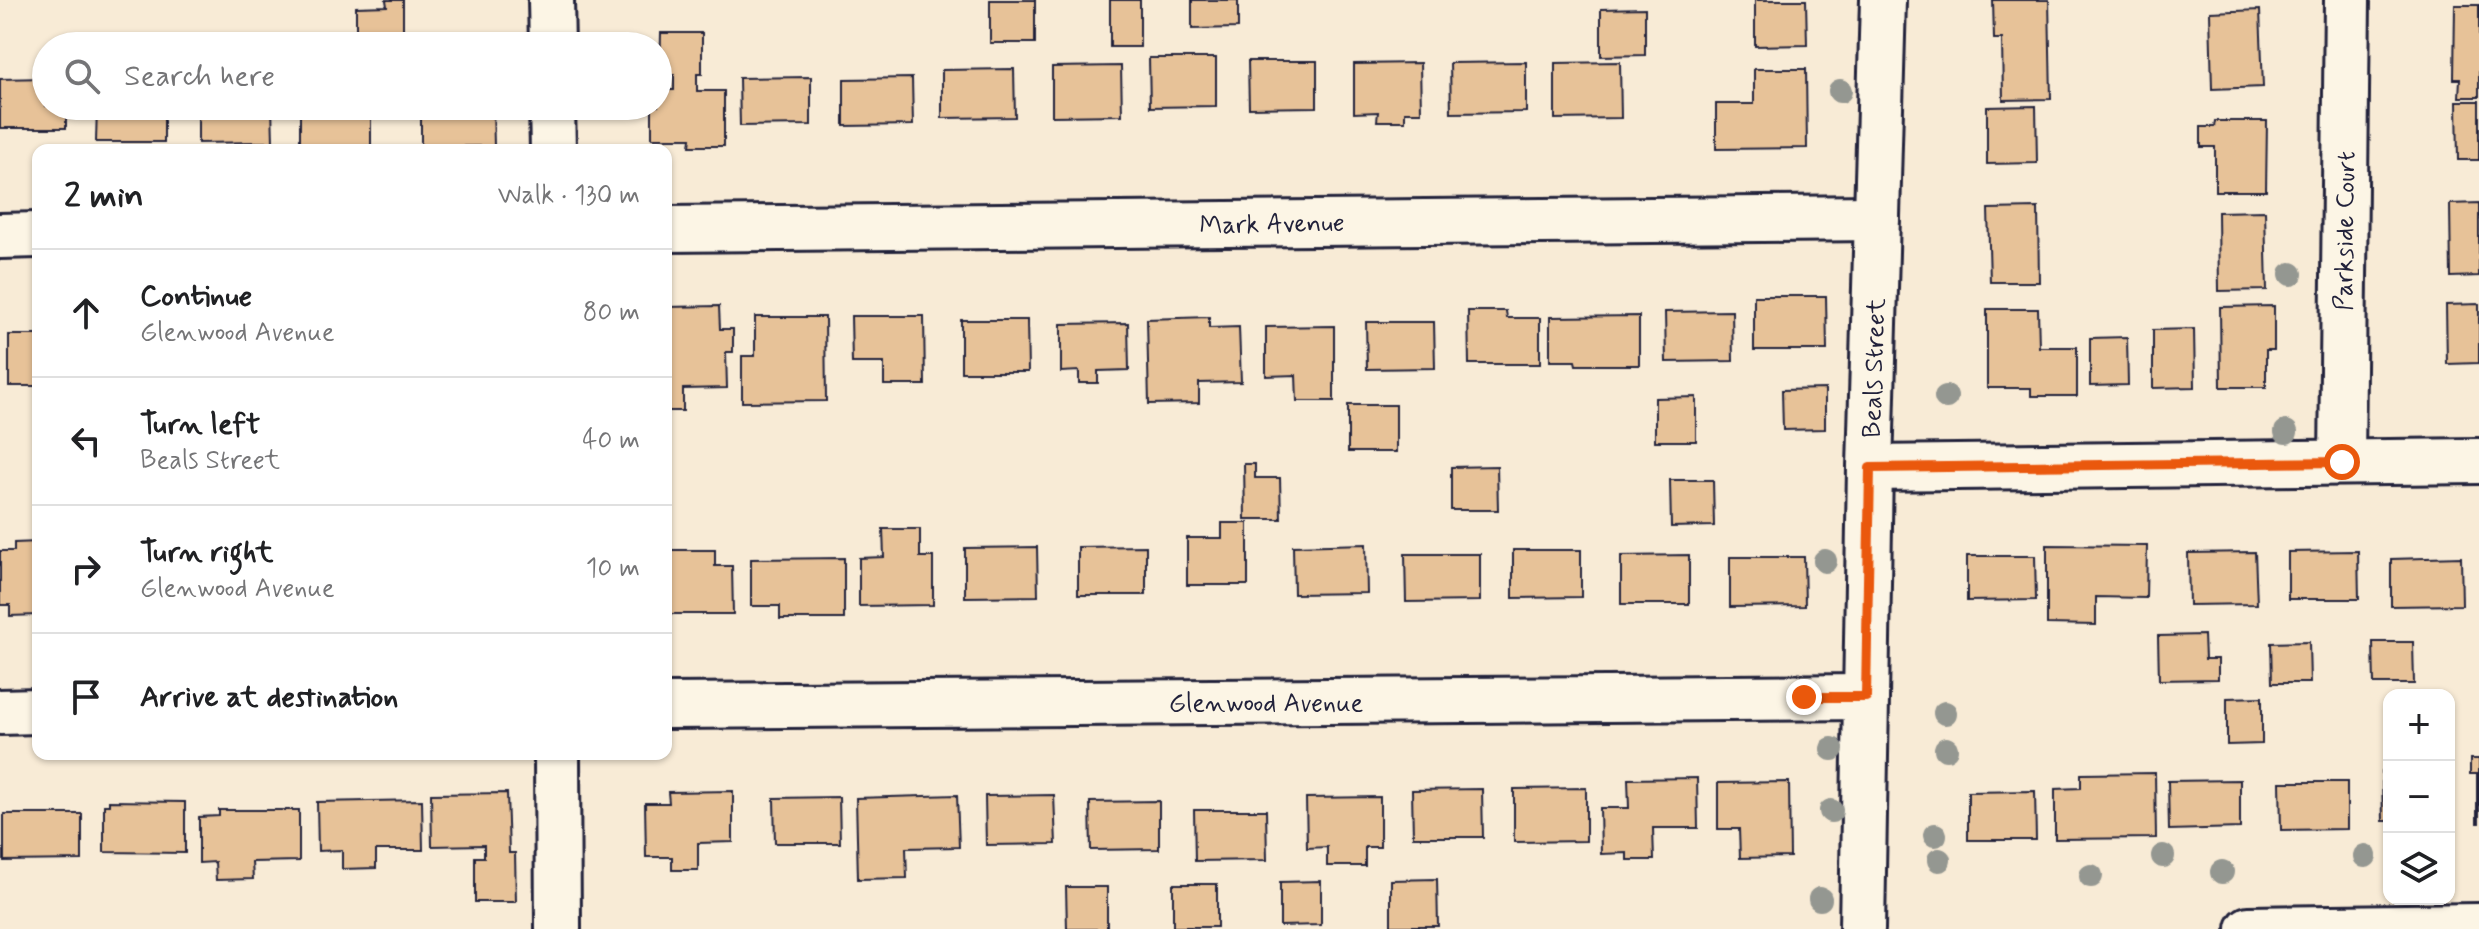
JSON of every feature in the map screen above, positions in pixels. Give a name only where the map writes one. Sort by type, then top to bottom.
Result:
[{"type":"street","points":[[551,0],[552,32]]},
{"type":"street","name":"Beals Street","points":[[1862,929],[1870,468],[1883,0]]},
{"type":"street","name":"Parkside Court","points":[[2342,462],[2347,0]]},
{"type":"street","points":[[552,120],[553,144]]},
{"type":"street","name":"Mark Avenue","points":[[672,229],[1877,218]]},
{"type":"street","points":[[0,236],[32,235]]},
{"type":"street","points":[[1870,468],[2479,461]]},
{"type":"street","name":"Glenwood Avenue","points":[[672,706],[1866,697]]},
{"type":"street","points":[[0,712],[32,711]]},
{"type":"street","points":[[557,760],[558,929]]},
{"type":"street","points":[[2249,929],[2479,926]]},
{"type":"building","points":[[386,0],[403,0],[403,32],[356,32],[356,7],[387,6]]},
{"type":"building","points":[[990,0],[1035,0],[1035,43],[990,43]]},
{"type":"building","points":[[1110,0],[1140,0],[1140,47],[1110,47]]},
{"type":"building","points":[[1192,0],[1238,0],[1238,28],[1192,29]]},
{"type":"building","points":[[1755,0],[1806,0],[1807,45],[1755,46]]},
{"type":"building","points":[[1993,0],[2049,0],[2051,99],[2003,100],[2002,39],[1994,39]]},
{"type":"building","points":[[2455,5],[2479,5],[2479,97],[2459,97],[2460,79],[2454,79]]},
{"type":"building","points":[[1645,8],[1645,55],[1601,56],[1601,9]]},
{"type":"building","points":[[2260,10],[2263,87],[2212,89],[2210,12]]},
{"type":"building","points":[[672,33],[702,33],[702,74],[697,74],[697,91],[724,91],[724,146],[690,146],[691,138],[652,138],[652,120],[672,120]]},
{"type":"building","points":[[1149,58],[1216,58],[1216,106],[1150,107]]},
{"type":"building","points":[[1248,61],[1317,61],[1317,107],[1249,108]]},
{"type":"building","points":[[1526,62],[1526,112],[1451,113],[1450,63]]},
{"type":"building","points":[[1620,62],[1621,118],[1555,119],[1555,63]]},
{"type":"building","points":[[1420,63],[1421,112],[1405,112],[1405,121],[1377,121],[1378,112],[1354,113],[1354,64]]},
{"type":"building","points":[[1121,66],[1122,115],[1052,116],[1052,67]]},
{"type":"building","points":[[1014,69],[1015,117],[942,118],[942,70]]},
{"type":"building","points":[[1754,69],[1806,69],[1807,148],[1716,149],[1716,104],[1754,104]]},
{"type":"building","points":[[811,77],[811,125],[740,126],[739,78]]},
{"type":"building","points":[[32,78],[32,120],[66,120],[66,128],[0,128],[0,79]]},
{"type":"building","points":[[912,78],[913,125],[844,126],[844,79]]},
{"type":"building","points":[[2457,101],[2479,101],[2479,160],[2458,160]]},
{"type":"building","points":[[2036,106],[2037,163],[1987,164],[1987,107]]},
{"type":"building","points":[[97,120],[164,120],[164,142],[96,142]]},
{"type":"building","points":[[198,120],[272,120],[273,142],[198,143]]},
{"type":"building","points":[[300,120],[371,120],[371,144],[300,144]]},
{"type":"building","points":[[421,120],[493,120],[494,144],[421,144]]},
{"type":"building","points":[[2215,121],[2267,121],[2266,191],[2215,191],[2215,147],[2201,147],[2201,127],[2214,127]]},
{"type":"building","points":[[2479,203],[2479,276],[2451,277],[2450,204]]},
{"type":"building","points":[[2038,208],[2039,282],[1990,282],[1988,209]]},
{"type":"building","points":[[2265,211],[2267,290],[2219,291],[2218,212]]},
{"type":"building","points":[[1754,296],[1826,296],[1827,350],[1754,350]]},
{"type":"building","points":[[2479,304],[2479,363],[2447,364],[2446,305]]},
{"type":"building","points":[[719,306],[720,329],[733,329],[733,352],[726,352],[727,388],[683,389],[683,411],[672,411],[672,307]]},
{"type":"building","points":[[2274,306],[2274,350],[2266,350],[2266,387],[2221,387],[2220,307]]},
{"type":"building","points":[[1987,309],[2038,309],[2039,347],[2077,347],[2077,396],[2031,396],[2031,388],[1987,388]]},
{"type":"building","points":[[1468,311],[1506,311],[1507,318],[1540,318],[1540,364],[1469,364]]},
{"type":"building","points":[[1732,311],[1733,361],[1666,362],[1665,312]]},
{"type":"building","points":[[851,316],[924,316],[925,385],[884,385],[884,363],[852,363]]},
{"type":"building","points":[[1639,316],[1639,365],[1576,365],[1575,361],[1550,361],[1550,317]]},
{"type":"building","points":[[755,317],[825,317],[826,401],[742,402],[742,356],[755,356]]},
{"type":"building","points":[[1209,317],[1209,328],[1239,327],[1241,382],[1199,383],[1199,403],[1149,404],[1147,319]]},
{"type":"building","points":[[961,320],[1027,320],[1028,372],[961,372]]},
{"type":"building","points":[[1366,322],[1434,322],[1435,368],[1367,369]]},
{"type":"building","points":[[1128,323],[1129,370],[1098,371],[1098,383],[1079,383],[1079,371],[1061,372],[1061,324]]},
{"type":"building","points":[[1334,326],[1334,401],[1297,401],[1296,375],[1266,376],[1266,327]]},
{"type":"building","points":[[2194,329],[2195,387],[2153,388],[2153,330]]},
{"type":"building","points":[[9,335],[32,335],[32,386],[9,386]]},
{"type":"building","points":[[2127,337],[2128,385],[2090,386],[2090,338]]},
{"type":"building","points":[[1825,389],[1825,429],[1783,430],[1782,390]]},
{"type":"building","points":[[1696,397],[1696,441],[1655,441],[1655,398]]},
{"type":"building","points":[[1348,405],[1396,405],[1396,452],[1348,452]]},
{"type":"building","points":[[1244,464],[1255,464],[1255,478],[1280,478],[1281,519],[1245,519]]},
{"type":"building","points":[[1497,466],[1498,510],[1451,510],[1451,467]]},
{"type":"building","points":[[1670,480],[1713,480],[1714,526],[1671,527]]},
{"type":"building","points":[[1222,523],[1248,523],[1248,585],[1187,585],[1187,538],[1222,538]]},
{"type":"building","points":[[883,529],[920,529],[920,557],[933,557],[933,605],[859,606],[859,558],[884,557]]},
{"type":"building","points":[[32,542],[32,615],[10,616],[10,605],[0,605],[0,551],[14,551],[14,543]]},
{"type":"building","points":[[1366,544],[1367,593],[1294,594],[1293,546]]},
{"type":"building","points":[[2047,545],[2147,546],[2146,598],[2096,597],[2096,625],[2047,624]]},
{"type":"building","points":[[1146,546],[1146,595],[1078,595],[1078,547]]},
{"type":"building","points":[[1037,547],[1038,596],[965,597],[965,548]]},
{"type":"building","points":[[672,550],[715,550],[715,566],[732,566],[733,614],[672,614]]},
{"type":"building","points":[[1513,550],[1581,550],[1581,597],[1513,598]]},
{"type":"building","points":[[2358,551],[2359,599],[2288,599],[2288,552]]},
{"type":"building","points":[[2255,552],[2257,604],[2189,605],[2188,553]]},
{"type":"building","points":[[1405,554],[1480,554],[1480,601],[1406,602]]},
{"type":"building","points":[[1689,555],[1689,604],[1621,604],[1621,556]]},
{"type":"building","points":[[1967,556],[2035,556],[2036,600],[1967,601]]},
{"type":"building","points":[[1730,557],[1804,557],[1805,606],[1730,607]]},
{"type":"building","points":[[2461,557],[2462,605],[2391,606],[2391,559]]},
{"type":"building","points":[[844,558],[844,619],[780,619],[780,606],[751,606],[751,559]]},
{"type":"building","points":[[2204,635],[2205,659],[2218,659],[2218,679],[2159,680],[2158,636]]},
{"type":"building","points":[[2309,642],[2310,683],[2272,683],[2271,643]]},
{"type":"building","points":[[2373,642],[2413,642],[2414,684],[2374,684]]},
{"type":"building","points":[[2262,697],[2262,744],[2227,745],[2227,698]]},
{"type":"building","points":[[2470,759],[2479,759],[2479,823],[2477,774],[2470,774]]},
{"type":"building","points":[[2155,773],[2156,838],[2055,839],[2055,789],[2081,788],[2081,774]]},
{"type":"building","points":[[1697,778],[1698,828],[1653,828],[1654,860],[1627,860],[1627,853],[1601,854],[1600,808],[1629,808],[1628,779]]},
{"type":"building","points":[[2240,780],[2240,828],[2169,830],[2168,781]]},
{"type":"building","points":[[1789,782],[1790,857],[1740,858],[1739,829],[1718,829],[1718,783]]},
{"type":"building","points":[[2280,782],[2347,782],[2347,829],[2281,830]]},
{"type":"building","points":[[1586,788],[1586,841],[1514,842],[1514,789]]},
{"type":"building","points":[[1482,789],[1483,837],[1413,837],[1412,790]]},
{"type":"building","points":[[733,791],[733,842],[698,843],[698,870],[672,870],[672,857],[646,857],[645,803],[669,803],[668,792]]},
{"type":"building","points":[[2035,791],[2036,840],[1968,840],[1968,792]]},
{"type":"building","points":[[507,793],[509,853],[515,853],[516,902],[475,902],[475,857],[484,857],[484,845],[432,846],[431,794]]},
{"type":"building","points":[[957,795],[959,847],[906,848],[907,878],[858,879],[856,798]]},
{"type":"building","points":[[1054,795],[1056,844],[986,845],[985,796]]},
{"type":"building","points":[[839,797],[840,843],[775,843],[774,798]]},
{"type":"building","points":[[1380,797],[1380,847],[1365,847],[1365,866],[1327,866],[1327,847],[1307,848],[1306,798]]},
{"type":"building","points":[[422,800],[423,850],[376,850],[376,868],[342,869],[342,850],[318,851],[317,802]]},
{"type":"building","points":[[109,801],[185,802],[185,853],[104,852],[104,805],[109,805]]},
{"type":"building","points":[[1159,801],[1159,849],[1091,850],[1090,802]]},
{"type":"building","points":[[219,810],[299,810],[299,861],[252,862],[253,879],[216,880],[215,862],[199,863],[199,817],[219,816]]},
{"type":"building","points":[[1194,810],[1266,810],[1267,860],[1195,861]]},
{"type":"building","points":[[4,814],[82,814],[82,860],[4,861]]},
{"type":"building","points":[[1437,879],[1438,926],[1391,926],[1391,880]]},
{"type":"building","points":[[1321,881],[1321,925],[1280,926],[1280,882]]},
{"type":"building","points":[[1173,884],[1217,884],[1217,927],[1173,927]]},
{"type":"building","points":[[1066,887],[1107,887],[1107,929],[1067,929]]},
{"type":"route","points":[[1804,697],[1866,697],[1870,468],[2342,462]]}]
